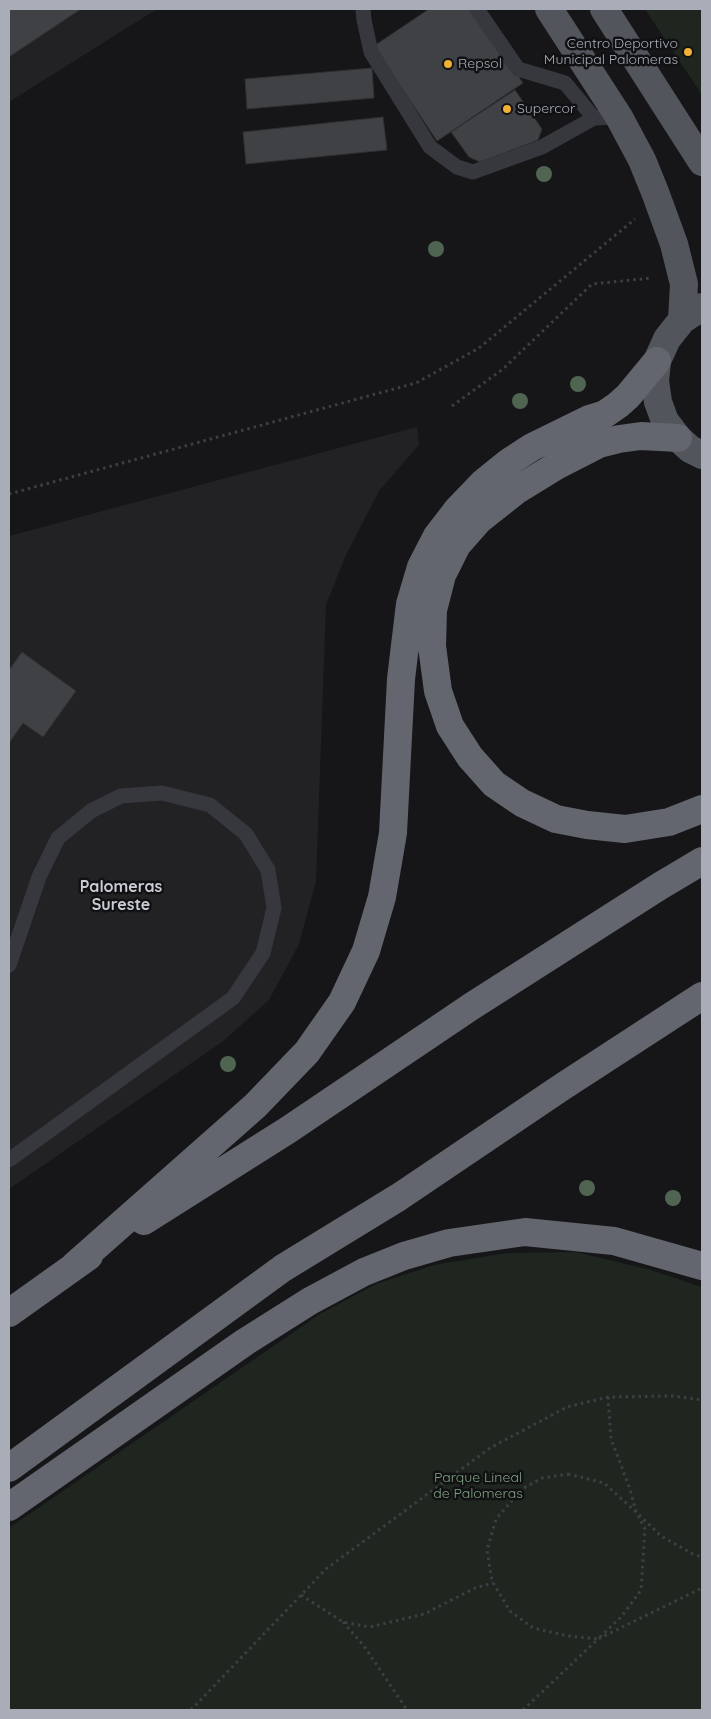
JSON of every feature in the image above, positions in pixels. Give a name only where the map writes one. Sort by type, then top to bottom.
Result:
[{"type":"highway","points":[[75,1265],[255,1106],[307,1052],[342,1002],[366,951],[382,897],[393,834],[401,679],[410,604],[421,567],[437,536],[457,510],[503,467],[532,447],[589,419],[605,414],[618,406],[657,361]]},
{"type":"highway","points":[[678,438],[641,436],[599,444],[556,466],[479,520],[457,545],[442,575],[433,610],[432,646],[438,691],[450,726],[470,757],[494,784],[522,804],[556,819],[587,826],[625,829],[669,822],[702,809]]},
{"type":"highway","points":[[9,1313],[75,1265],[288,1130],[480,1001],[702,861]]},
{"type":"highway","points":[[9,1468],[283,1268],[399,1197],[562,1087],[702,996]]},
{"type":"highway","points":[[9,1507],[237,1348],[310,1301],[364,1272],[404,1256],[449,1244],[525,1232],[614,1241],[702,1266]]},
{"type":"main road","points":[[549,9],[606,117],[642,160],[674,244],[692,314],[667,339],[657,361],[655,381],[658,402],[665,421],[678,438],[702,455]]},
{"type":"main road","points":[[604,9],[702,162]]},
{"type":"lane","points":[[363,9],[371,52],[430,147],[457,168],[473,172],[542,147],[606,117],[566,83],[518,69],[477,9]]},
{"type":"lane","points":[[9,966],[39,877],[58,838],[91,811],[121,796],[162,793],[210,805],[246,834],[268,870],[274,908],[263,952],[233,998],[9,1160]]},
{"type":"path","points":[[9,494],[416,383],[479,348],[635,219]]},
{"type":"path","points":[[452,406],[502,369],[592,284],[652,278]]},
{"type":"path","points":[[191,1710],[326,1569],[490,1448],[568,1406],[608,1397],[673,1396],[702,1400]]},
{"type":"path","points":[[523,1710],[622,1616],[641,1590],[645,1529],[636,1512],[630,1489],[611,1439],[608,1397]]},
{"type":"path","points":[[702,1556],[694,1554],[661,1536],[604,1483],[568,1474],[542,1478],[522,1489],[496,1519],[487,1550],[492,1583],[510,1611],[533,1628],[568,1636],[598,1639],[702,1588]]},
{"type":"path","points":[[343,1622],[370,1627],[424,1614],[475,1588],[492,1583]]},
{"type":"path","points":[[301,1594],[343,1622],[364,1646],[407,1710]]},
{"type":"shaded area","points":[[9,9],[157,9],[9,102]]},
{"type":"shaded area","points":[[417,427],[419,445],[379,491],[346,555],[326,605],[316,881],[299,944],[269,1000],[222,1042],[9,1189],[9,536]]},
{"type":"green space","name":"Centro Deportivo Municipal Palomeras","points":[[645,9],[702,9],[702,95]]},
{"type":"green space","name":"Parque Lineal de Palomeras","points":[[576,1252],[651,1270],[702,1287],[702,1710],[9,1710],[9,1528],[320,1314],[376,1284],[434,1265],[506,1253]]},
{"type":"building","points":[[9,9],[81,9],[9,57]]},
{"type":"building","name":"Repsol","points":[[429,9],[473,9],[523,83],[437,141],[374,46]]},
{"type":"building","points":[[372,68],[374,98],[247,109],[245,79]]},
{"type":"building","name":"Supercor","points":[[515,90],[542,129],[538,140],[480,162],[469,157],[451,132]]},
{"type":"building","points":[[383,117],[387,150],[246,164],[243,132]]},
{"type":"building","points":[[22,652],[76,691],[43,737],[23,723],[9,743],[9,670]]},
{"type":"place","name":"Centro Deportivo Municipal Palomeras","points":[[688,52]]},
{"type":"place","name":"Repsol","points":[[448,64]]},
{"type":"place","name":"Supercor","points":[[507,109]]},
{"type":"district","name":"Palomeras Sureste","points":[[121,896]]}]
